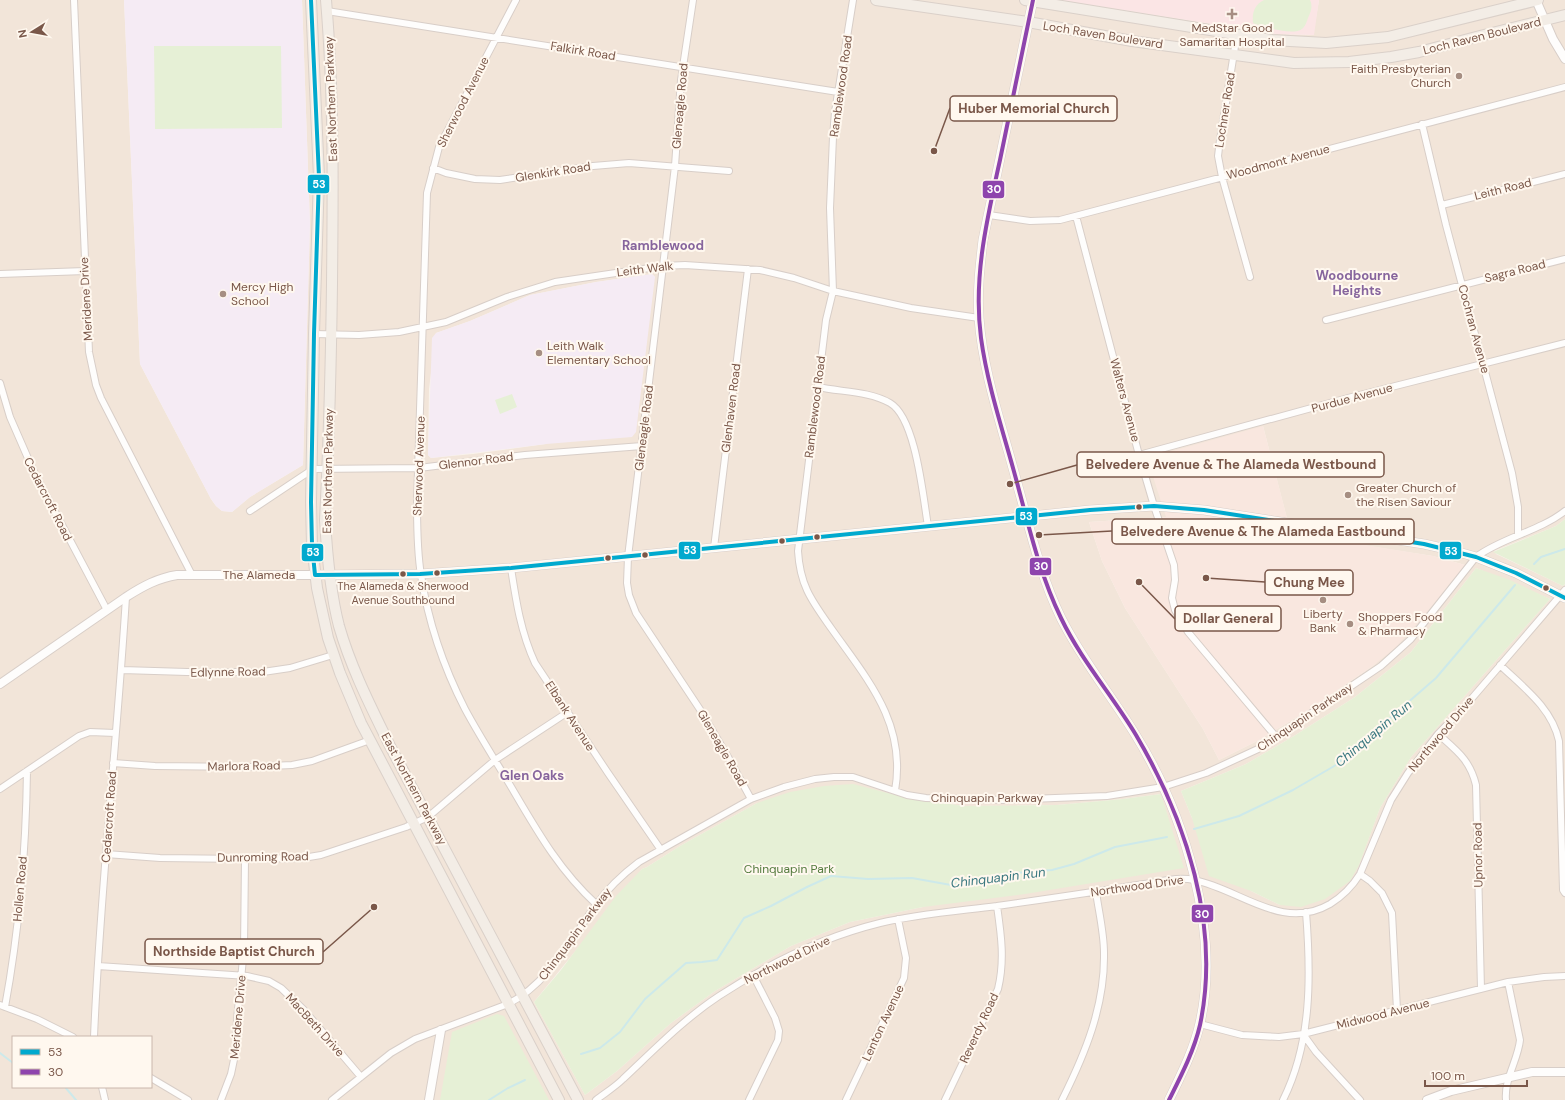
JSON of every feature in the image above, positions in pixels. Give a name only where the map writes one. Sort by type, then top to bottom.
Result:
[{"type":"main road","name":"East Northern Parkway","points":[[311,0],[319,177],[314,334],[311,526],[315,575],[322,613],[333,655],[352,704],[559,1100]]},
{"type":"main road","name":"East Northern Parkway","points":[[326,0],[334,177],[328,468],[325,520],[326,550],[339,625],[354,669],[384,734],[578,1100]]},
{"type":"main road","name":"Loch Raven Boulevard","points":[[876,0],[1028,22],[1111,37],[1294,63],[1324,64],[1369,60],[1419,52],[1565,15]]},
{"type":"main road","name":"Loch Raven Boulevard","points":[[1030,0],[1237,34],[1326,43],[1372,39],[1412,32],[1537,0]]},
{"type":"main road","points":[[1030,0],[1028,22],[983,240],[980,263],[979,318],[985,362],[1038,558],[1062,620],[1092,672],[1137,736],[1163,787],[1179,825],[1195,880],[1201,911],[1206,958],[1206,982],[1200,1024],[1192,1051],[1169,1100]]},
{"type":"main road","name":"The Alameda","points":[[315,575],[420,574],[511,568],[1026,516],[1154,506],[1209,510],[1441,547],[1476,557],[1564,595]]},
{"type":"street","name":"Meridene Drive","points":[[74,0],[89,352],[96,385],[111,420],[192,575]]},
{"type":"street","name":"Sherwood Avenue","points":[[516,0],[448,126],[439,146],[427,193],[417,526],[420,574],[431,620],[445,664],[466,709],[529,817],[563,870],[596,904]]},
{"type":"street","name":"Gleneagle Road","points":[[693,0],[679,101],[675,166],[628,556],[628,589],[636,613],[701,711],[751,799]]},
{"type":"street","name":"Ramblewood Road","points":[[853,0],[834,118],[830,182],[830,229],[833,291],[826,320],[798,551],[804,586],[809,596],[877,694],[889,721],[898,766],[895,791]]},
{"type":"street","points":[[1537,0],[1553,40],[1565,59]]},
{"type":"street","name":"Falkirk Road","points":[[327,11],[838,92]]},
{"type":"street","name":"Lochner Road","points":[[1237,34],[1218,149],[1222,177],[1250,277]]},
{"type":"street","name":"Woodmont Avenue","points":[[989,215],[1030,221],[1049,221],[1076,216],[1565,87]]},
{"type":"street","name":"Cochran Avenue","points":[[1422,124],[1512,474],[1518,507],[1518,535]]},
{"type":"street","name":"Glenkirk Road","points":[[433,168],[446,173],[475,179],[500,180],[593,166],[642,163],[729,171]]},
{"type":"street","name":"Leith Road","points":[[1442,205],[1565,174]]},
{"type":"street","name":"Walters Avenue","points":[[1076,216],[1139,455],[1174,565],[1175,580],[1172,598],[1177,616],[1202,649],[1277,738]]},
{"type":"street","name":"Sagra Road","points":[[1326,320],[1462,284],[1565,259]]},
{"type":"street","name":"Leith Walk","points":[[314,334],[399,332],[461,316],[507,297],[554,282],[663,266],[685,265],[748,269],[787,277],[833,291],[911,308],[979,318]]},
{"type":"street","name":"Glenhaven Road","points":[[714,548],[748,269]]},
{"type":"street","points":[[0,274],[85,271]]},
{"type":"street","name":"Purdue Avenue","points":[[1139,455],[1346,398],[1565,343]]},
{"type":"street","name":"Cedarcroft Road","points":[[0,383],[10,418],[34,472],[107,610]]},
{"type":"street","points":[[818,387],[861,394],[883,400],[896,407],[901,413],[911,435],[928,526]]},
{"type":"street","name":"Glennor Road","points":[[313,468],[419,468],[525,455],[642,446]]},
{"type":"street","points":[[250,511],[313,468]]},
{"type":"street","name":"Chinquapin Parkway","points":[[332,1100],[391,1053],[405,1044],[508,1004],[523,996],[537,984],[552,967],[596,904],[612,885],[628,870],[751,799],[784,787],[815,779],[834,777],[853,777],[895,791],[926,798],[1005,800],[1107,796],[1163,787],[1226,765],[1277,738],[1393,657],[1437,607],[1476,557],[1518,535],[1546,524],[1565,510]]},
{"type":"street","name":"Elbank Avenue","points":[[511,568],[518,611],[527,644],[541,673],[661,850]]},
{"type":"street","name":"The Alameda","points":[[0,684],[144,585],[158,579],[169,576],[192,575],[315,575]]},
{"type":"street","name":"Northwood Drive","points":[[596,1100],[621,1081],[673,1032],[708,1004],[753,975],[795,953],[836,937],[880,923],[898,919],[1096,892],[1184,878],[1195,880],[1265,908],[1279,912],[1306,912],[1322,908],[1339,898],[1354,885],[1394,793],[1438,734],[1467,704],[1500,665],[1564,595]]},
{"type":"street","name":"Cedarcroft Road","points":[[94,1036],[101,904],[115,733],[122,670],[126,597]]},
{"type":"street","name":"Edlynne Road","points":[[122,670],[263,672],[290,668],[333,655]]},
{"type":"street","points":[[1500,665],[1541,704],[1558,733],[1563,890],[1565,893]]},
{"type":"street","name":"Dunroming Road","points":[[106,854],[160,858],[245,859],[311,857],[414,824],[428,817],[495,760],[568,712]]},
{"type":"street","points":[[0,790],[83,734],[90,732],[115,733]]},
{"type":"street","name":"Upnor Road","points":[[1438,734],[1461,755],[1469,765],[1476,785],[1481,989]]},
{"type":"street","name":"Marlora Road","points":[[113,763],[155,766],[251,767],[292,765],[312,761],[370,740]]},
{"type":"street","name":"Hollen Road","points":[[2,1006],[12,970],[16,937],[26,815],[27,771]]},
{"type":"street","name":"Meridene Drive","points":[[221,1100],[229,1083],[234,1063],[245,932],[245,859]]},
{"type":"street","points":[[1360,874],[1370,881],[1382,893],[1392,913],[1397,1010]]},
{"type":"street","points":[[1062,1100],[1090,1039],[1100,996],[1104,954],[1096,892]]},
{"type":"street","name":"Reverdy Road","points":[[945,1100],[998,989],[1002,969],[1003,950],[997,906]]},
{"type":"street","points":[[1283,1100],[1301,1048],[1310,981],[1310,956],[1306,912]]},
{"type":"street","name":"Lenton Avenue","points":[[846,1100],[904,978],[906,958],[898,919]]},
{"type":"street","name":"MacBeth Drive","points":[[98,966],[242,975],[263,979],[281,988],[304,1010],[361,1077]]},
{"type":"street","points":[[749,1100],[779,1036],[775,1018],[753,975]]},
{"type":"street","name":"Midwood Avenue","points":[[1200,1024],[1242,1035],[1279,1037],[1303,1034],[1508,982],[1544,977],[1565,976]]},
{"type":"street","points":[[1506,1100],[1510,1077],[1520,1050],[1520,1040],[1508,982]]},
{"type":"street","points":[[2,1006],[36,1019],[71,1036]]},
{"type":"street","points":[[429,1100],[441,1030]]},
{"type":"street","points":[[1303,1034],[1316,1052],[1360,1100]]},
{"type":"street","points":[[1427,1100],[1451,1091],[1532,1072],[1565,1072]]},
{"type":"street","points":[[152,1079],[188,1100]]},
{"type":"street","points":[[102,1088],[105,1100]]},
{"type":"shaded area","points":[[0,0],[124,0],[140,364],[211,499],[222,511],[232,512],[250,497],[303,465],[310,224],[302,0],[1058,0],[1277,34],[1313,35],[1319,0],[1565,0],[1565,519],[1556,526],[1494,551],[1496,554],[1563,586],[1565,584],[1565,1100],[0,1100]],"holes":[[[652,274],[655,277],[546,444],[431,458],[428,455],[429,389],[436,333],[470,321],[530,295],[596,282]],[[1263,426],[1291,534],[1433,556],[1465,565],[1374,665],[1305,712],[1257,741],[1219,760],[1203,729],[1125,608],[1102,561],[1089,522],[1166,517]],[[1476,568],[1550,599],[1411,757],[1380,808],[1359,864],[1280,905],[1251,891],[1192,818],[1181,791],[1246,764],[1294,736],[1355,697],[1411,652]],[[1161,794],[923,907],[850,922],[791,946],[715,991],[671,1023],[617,1071],[585,1095],[534,1002],[642,869],[757,803],[907,798],[964,806],[1057,805]]]},
{"type":"shaded area","name":"Mercy High School","points":[[124,0],[302,0],[310,224],[303,465],[250,497],[232,512],[222,511],[211,499],[140,364]]},
{"type":"shaded area","name":"MedStar Good Samaritan Hospital","points":[[1058,0],[1319,0],[1314,35],[1277,34]]},
{"type":"shaded area","name":"Leith Walk Elementary School","points":[[652,274],[655,277],[636,432],[632,437],[546,444],[431,458],[428,455],[432,338],[436,333],[470,321],[530,295],[596,282]]},
{"type":"shaded area","points":[[1263,426],[1291,533],[1433,556],[1465,565],[1422,618],[1395,648],[1374,665],[1305,712],[1257,741],[1219,760],[1203,729],[1125,608],[1102,561],[1089,522],[1166,517],[1147,458]]},
{"type":"green space","points":[[1264,0],[1310,0],[1311,9],[1306,24],[1302,29],[1292,32],[1271,29],[1253,23],[1254,10],[1258,4]]},
{"type":"green space","points":[[154,46],[281,46],[282,128],[155,129]]},
{"type":"green space","points":[[512,394],[517,407],[500,414],[495,400]]},
{"type":"green space","points":[[1565,519],[1565,584],[1563,586],[1493,552],[1556,526]]},
{"type":"green space","points":[[1476,568],[1510,580],[1550,599],[1411,757],[1380,808],[1359,865],[1350,881],[1325,899],[1301,907],[1280,905],[1251,891],[1209,876],[1192,818],[1181,791],[1246,764],[1294,736],[1355,697],[1411,652]]},
{"type":"green space","name":"Chinquapin Park","points":[[853,784],[907,798],[964,806],[1057,805],[1161,794],[1184,868],[1025,894],[923,907],[850,922],[791,946],[715,991],[671,1023],[617,1071],[585,1095],[534,1002],[561,970],[616,896],[642,869],[757,803],[790,792],[824,786]]},
{"type":"green space","points":[[497,1014],[504,1016],[549,1100],[440,1100],[452,1032]]},
{"type":"waterway","name":"Chinquapin Run","points":[[1534,564],[1541,557],[1565,549]]},
{"type":"waterway","name":"Chinquapin Run","points":[[1194,829],[1239,816],[1293,790],[1336,765],[1436,678],[1515,585]]},
{"type":"waterway","name":"Chinquapin Run","points":[[581,1054],[600,1048],[620,1032],[645,999],[686,963],[717,960],[744,918],[831,876],[868,879],[912,878],[951,885],[1003,874],[1052,870],[1074,864],[1115,847],[1167,837]]},
{"type":"waterway","name":"Chinquapin Run","points":[[0,1053],[12,1062]]},
{"type":"waterway","name":"Chinquapin Run","points":[[489,1100],[508,1088],[525,1080]]},
{"type":"waterway","name":"Chinquapin Run","points":[[66,1088],[76,1100]]},
{"type":"transit line","name":"53","points":[[311,0],[319,177],[311,502],[312,545],[315,575],[420,574],[511,568],[1090,510],[1154,506],[1204,510],[1424,544],[1476,557],[1516,573],[1565,598]]},
{"type":"transit line","name":"30","points":[[1033,0],[986,226],[980,270],[979,315],[981,338],[987,371],[999,420],[1039,563],[1053,600],[1069,633],[1087,663],[1127,720],[1154,768],[1170,802],[1184,838],[1195,875],[1202,912],[1206,950],[1205,988],[1200,1025],[1197,1035],[1187,1063],[1169,1100]]},
{"type":"place","name":"MedStar Good Samaritan Hospital","points":[[1232,14]]},
{"type":"place","name":"Faith Presbyterian Church","points":[[1459,76]]},
{"type":"place","name":"Huber Memorial Church","points":[[934,151]]},
{"type":"place","name":"Mercy High School","points":[[223,294]]},
{"type":"place","name":"Leith Walk Elementary School","points":[[539,353]]},
{"type":"place","name":"Belvedere Avenue & The Alameda Westbound","points":[[1010,484]]},
{"type":"place","name":"Greater Church of the Risen Saviour","points":[[1348,495]]},
{"type":"place","name":"Belvedere Avenue & The Alameda Eastbound","points":[[1039,535]]},
{"type":"place","name":"The Alameda & Sherwood Avenue Southbound","points":[[403,574]]},
{"type":"place","name":"Chung Mee","points":[[1206,578]]},
{"type":"place","name":"Dollar General","points":[[1139,582]]},
{"type":"place","name":"Liberty Bank","points":[[1323,600]]},
{"type":"place","name":"Shoppers Food & Pharmacy","points":[[1350,624]]},
{"type":"place","name":"Northside Baptist Church","points":[[374,907]]},
{"type":"district","name":"Ramblewood","points":[[663,245]]},
{"type":"district","name":"Woodbourne Heights","points":[[1357,282]]},
{"type":"district","name":"Glen Oaks","points":[[532,775]]}]
